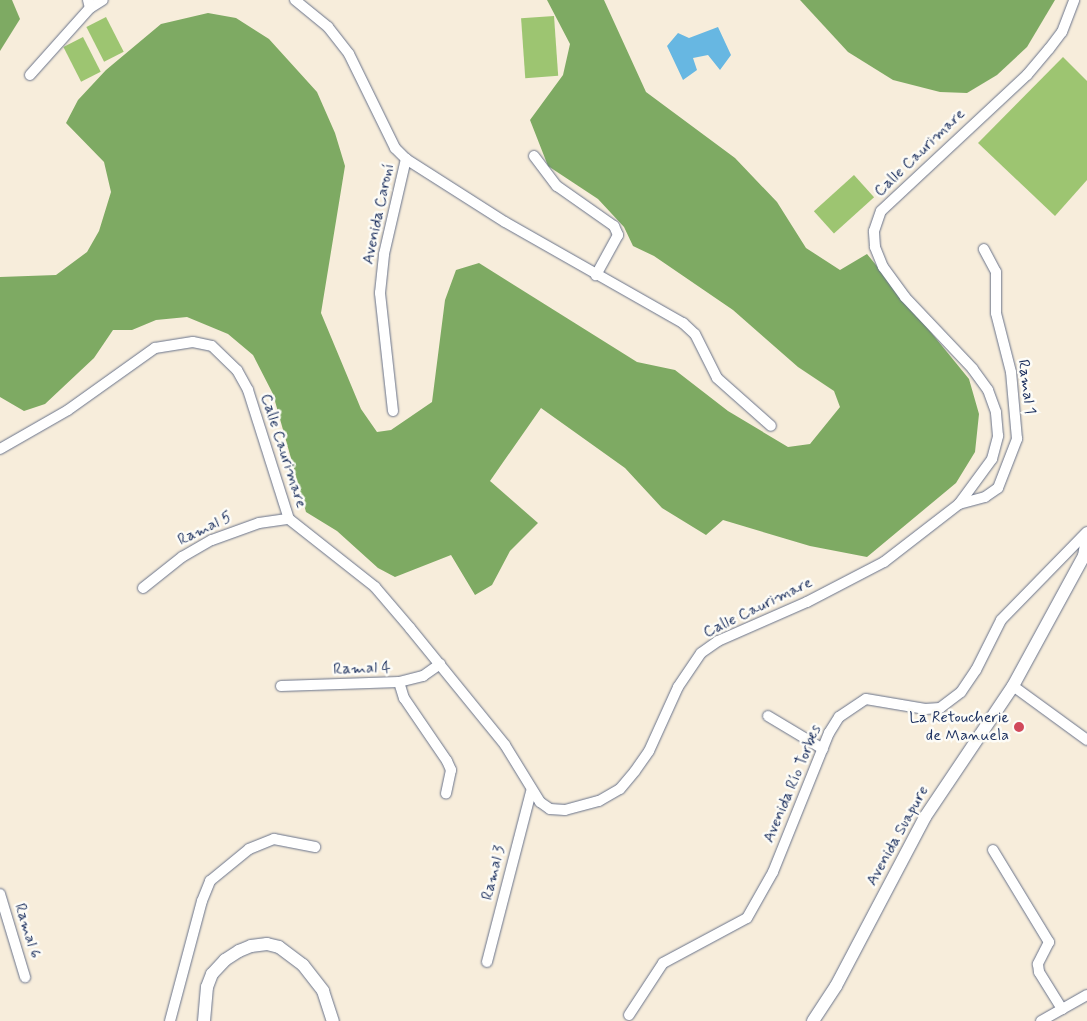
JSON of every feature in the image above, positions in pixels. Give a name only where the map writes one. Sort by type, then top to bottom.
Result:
[{"type":"street","points":[[30,76],[89,4],[103,0]]},
{"type":"street","name":"Avenida Caroní","points":[[295,0],[328,27],[349,54],[395,148],[406,160],[384,254],[380,294],[393,411]]},
{"type":"street","name":"Calle Caurimare","points":[[0,449],[68,410],[155,348],[184,342],[212,346],[232,364],[248,390],[289,519],[375,587],[505,745],[531,792],[550,810],[565,810],[599,801],[620,788],[649,751],[678,688],[701,652],[718,641],[807,602],[884,562],[959,504],[992,459],[998,436],[996,412],[988,390],[973,369],[916,310],[883,267],[875,247],[874,231],[881,211],[1027,75],[1062,32],[1074,0]]},
{"type":"street","points":[[534,156],[557,186],[614,226],[618,235],[596,275]]},
{"type":"street","points":[[406,160],[596,275],[683,323],[695,334],[717,378],[771,426]]},
{"type":"street","name":"Ramal 1","points":[[959,504],[985,497],[998,488],[1017,439],[1011,372],[996,313],[996,272],[984,249]]},
{"type":"street","name":"Ramal 5","points":[[143,588],[182,557],[212,540],[259,522],[289,519]]},
{"type":"street","name":"Avenida Río Torbes","points":[[629,1015],[663,963],[747,918],[773,872],[823,748],[839,717],[866,699],[925,709],[940,708],[961,692],[976,670],[1001,620],[1087,532]]},
{"type":"street","name":"Avenida Suapure","points":[[813,1021],[836,986],[924,817],[1013,686],[1084,556],[1087,539]]},
{"type":"street","name":"Ramal 4","points":[[281,686],[399,682],[423,676],[440,664]]},
{"type":"street","points":[[399,682],[404,698],[447,761],[451,770],[446,793]]},
{"type":"street","points":[[1013,686],[1087,740]]},
{"type":"street","points":[[768,716],[823,748]]},
{"type":"street","name":"Ramal 3","points":[[487,962],[531,792]]},
{"type":"street","points":[[170,1021],[202,901],[210,881],[249,849],[274,839],[315,847]]},
{"type":"street","points":[[993,850],[1049,942],[1038,964],[1039,972],[1062,1009]]},
{"type":"street","name":"Ramal 6","points":[[0,894],[25,977]]},
{"type":"street","points":[[204,1021],[207,987],[212,974],[225,960],[239,952],[251,946],[267,944],[279,947],[303,965],[323,991],[333,1021]]},
{"type":"street","points":[[1041,1021],[1087,995]]},
{"type":"green space","points":[[0,0],[12,0],[20,19],[0,51]]},
{"type":"green space","points":[[547,0],[604,0],[646,92],[735,158],[777,202],[806,248],[840,270],[867,254],[969,379],[979,414],[975,452],[956,483],[867,557],[810,546],[723,520],[706,535],[662,508],[625,468],[541,408],[490,481],[538,523],[510,551],[492,585],[475,595],[451,555],[395,577],[378,568],[337,531],[306,512],[273,394],[253,355],[228,334],[187,317],[156,320],[132,330],[113,330],[94,358],[45,404],[24,411],[0,397],[0,277],[56,275],[87,252],[99,231],[111,192],[104,162],[66,123],[78,100],[106,70],[161,24],[208,13],[236,18],[269,39],[317,92],[335,133],[345,166],[321,313],[361,409],[377,432],[391,430],[432,402],[445,300],[456,270],[479,263],[637,362],[675,370],[728,411],[788,447],[810,444],[840,407],[834,391],[798,367],[733,310],[654,256],[633,246],[624,227],[598,199],[548,166],[530,120],[563,75],[570,44]]},
{"type":"green space","points":[[800,0],[1055,0],[1027,47],[997,75],[967,93],[940,92],[893,80],[848,52]]},
{"type":"green space","points":[[554,16],[558,76],[525,78],[521,18]]},
{"type":"green space","points":[[106,17],[124,52],[104,62],[86,27]]},
{"type":"green space","points":[[83,37],[101,72],[81,82],[63,47]]},
{"type":"green space","points":[[1063,57],[1087,81],[1087,180],[1055,216],[978,143]]},
{"type":"green space","points":[[854,175],[874,197],[834,233],[814,211]]},
{"type":"water","points":[[718,27],[731,55],[720,70],[708,55],[693,58],[697,70],[683,80],[667,46],[678,33],[689,38]]},
{"type":"place","name":"La Retoucherie de Manuela","points":[[1019,727]]}]
